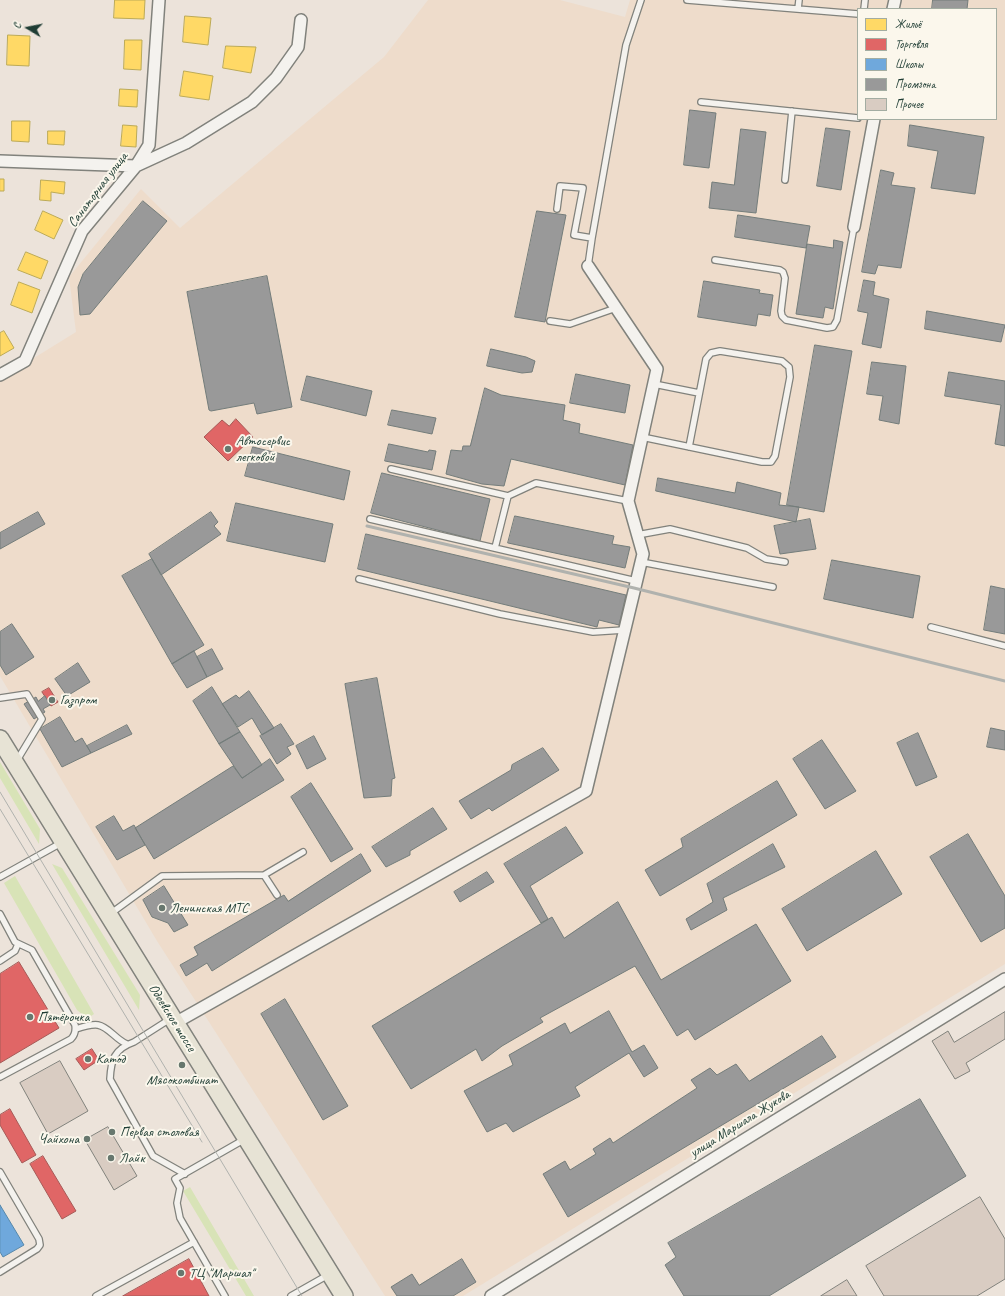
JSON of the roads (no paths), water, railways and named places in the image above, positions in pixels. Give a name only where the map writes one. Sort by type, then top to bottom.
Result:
[{"type":"main road","name":"Одоевское шоссе","points":[[0,739],[344,1296]]},
{"type":"street","name":"Санаторная улица","points":[[0,375],[25,361],[82,231],[136,166],[149,145],[159,0]]},
{"type":"street","points":[[0,161],[136,166],[186,143],[252,102],[276,78],[298,47],[302,20]]},
{"type":"street","points":[[854,227],[874,120]]},
{"type":"street","points":[[174,1020],[586,791],[643,554],[628,501],[657,369],[588,266]]},
{"type":"street","name":"улица Маршала Жукова","points":[[491,1296],[1005,979]]},
{"type":"lane","points":[[588,266],[626,45],[641,0]]},
{"type":"lane","points":[[687,0],[723,1],[857,14]]},
{"type":"lane","points":[[798,9],[799,0]]},
{"type":"lane","points":[[701,102],[857,118]]},
{"type":"lane","points":[[785,180],[792,111]]},
{"type":"lane","points":[[557,209],[560,186],[583,188],[574,236],[592,238]]},
{"type":"lane","points":[[715,260],[780,270],[783,272],[785,278],[781,311],[782,316],[786,320],[827,328],[833,327],[837,320],[854,227]]},
{"type":"lane","points":[[550,321],[570,324],[616,308]]},
{"type":"lane","points":[[642,437],[689,447],[762,462],[770,462],[775,456],[778,442],[790,377],[789,367],[782,361],[720,351],[711,353],[706,359],[689,447]]},
{"type":"lane","points":[[654,384],[699,393]]},
{"type":"lane","points":[[391,468],[508,496],[536,483],[628,501]]},
{"type":"lane","points":[[495,548],[508,496]]},
{"type":"lane","points":[[370,519],[636,581]]},
{"type":"lane","points":[[637,535],[670,529],[747,548],[766,559],[785,562]]},
{"type":"lane","points":[[640,562],[773,587]]},
{"type":"lane","points":[[359,579],[500,614],[593,632],[624,630]]},
{"type":"lane","points":[[932,627],[1005,646]]},
{"type":"lane","points":[[0,698],[27,694],[42,719],[15,764]]},
{"type":"lane","points":[[0,877],[63,842]]},
{"type":"lane","points":[[108,915],[162,876],[264,875],[303,852]]},
{"type":"lane","points":[[264,875],[277,895]]},
{"type":"lane","points":[[0,914],[13,940],[18,944],[32,950],[76,1029],[71,1038],[0,1077]]},
{"type":"lane","points":[[0,961],[15,951],[18,944]]},
{"type":"lane","points":[[174,1020],[134,1042],[127,1044],[114,1055],[110,1079],[153,1156],[185,1174]]},
{"type":"lane","points":[[76,1029],[97,1025],[103,1027],[117,1039],[127,1044]]},
{"type":"lane","points":[[225,1296],[180,1218],[177,1202],[180,1188],[175,1180],[247,1138]]},
{"type":"lane","points":[[0,1172],[39,1239],[40,1245],[37,1250],[0,1272]]},
{"type":"lane","points":[[96,1296],[194,1242]]},
{"type":"lane","points":[[291,1296],[330,1274]]},
{"type":"tram line","points":[[0,792],[302,1296]]},
{"type":"tram line","points":[[0,809],[202,1142]]},
{"type":"railway","points":[[367,526],[634,588],[1005,681]]},
{"type":"place","name":"Автосервис легковой","points":[[228,449]]},
{"type":"place","name":"Газпром","points":[[52,700]]},
{"type":"place","name":"Ленинская МТС","points":[[162,908]]},
{"type":"place","name":"Пятёрочка","points":[[30,1017]]},
{"type":"place","name":"Катод","points":[[88,1059]]},
{"type":"place","name":"Мясокомбинат","points":[[182,1065]]},
{"type":"place","name":"Первая столовая","points":[[112,1132]]},
{"type":"place","name":"Чайхона","points":[[87,1139]]},
{"type":"place","name":"Лайк","points":[[111,1158]]},
{"type":"place","name":"ТЦ \"Маршал\"","points":[[181,1273]]}]
